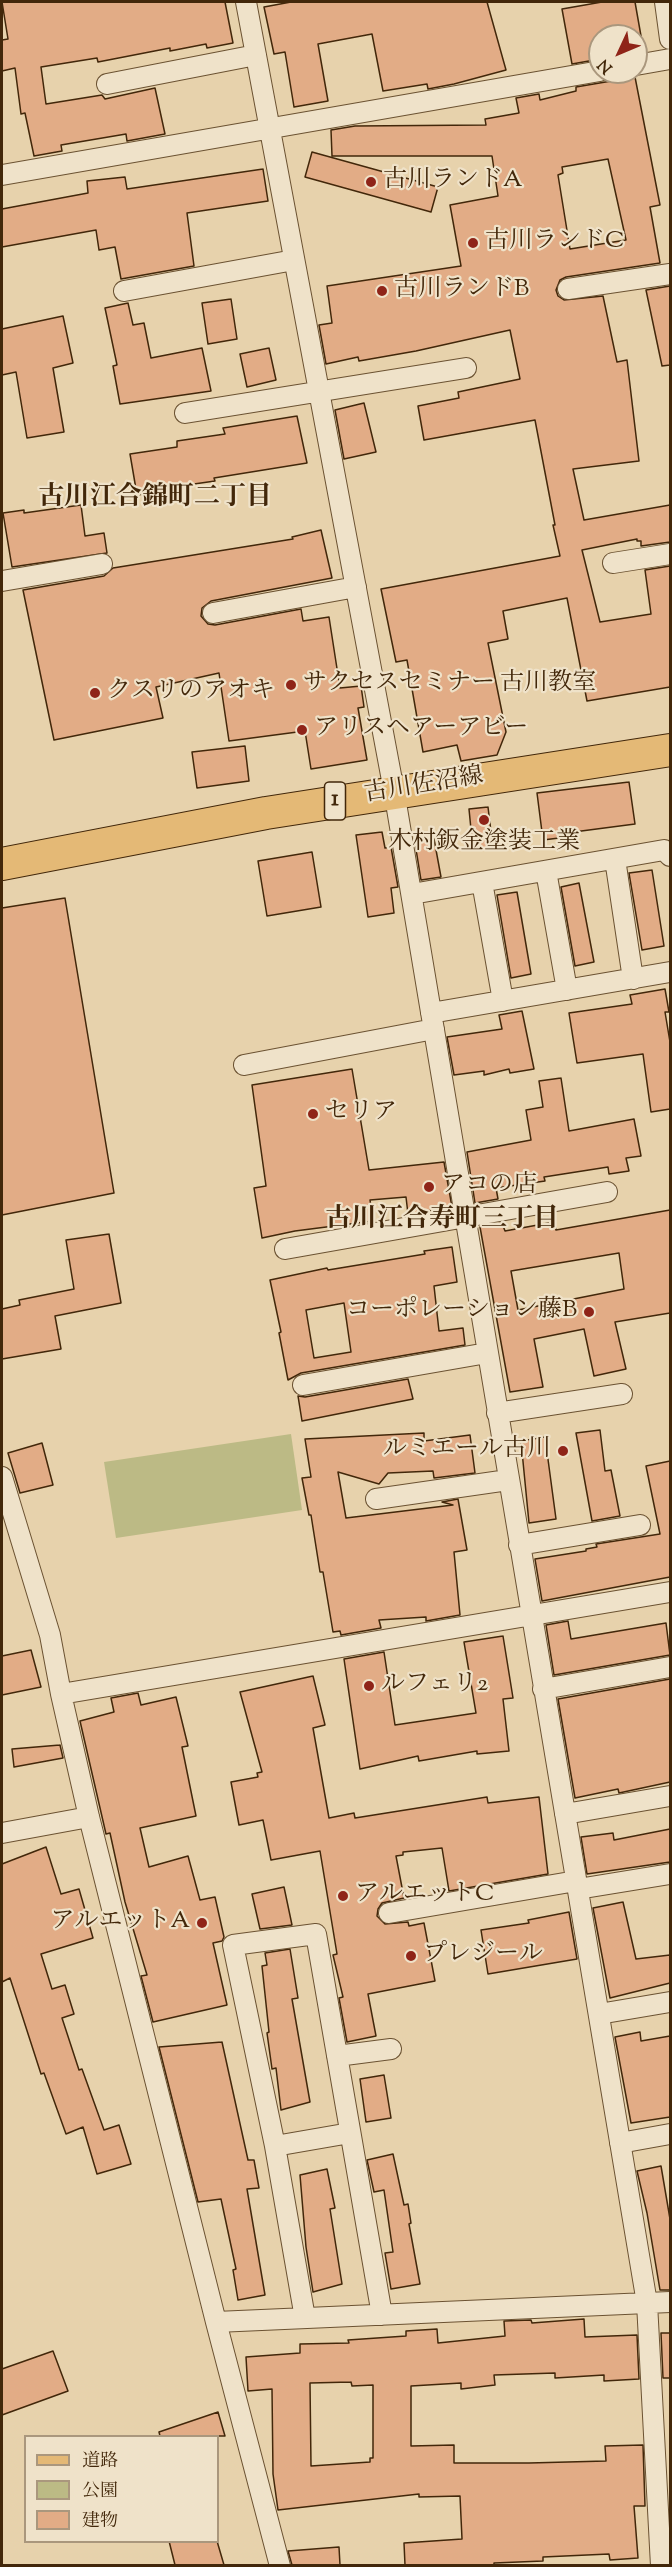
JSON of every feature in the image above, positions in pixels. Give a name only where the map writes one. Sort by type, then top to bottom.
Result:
[{"type":"main road","name":"古川佐沼線","points":[[2,864],[266,813],[394,791],[670,750]]},
{"type":"street","points":[[246,2],[412,894],[647,2303],[661,2565]]},
{"type":"street","points":[[664,2],[670,39]]},
{"type":"street","points":[[107,84],[256,55]]},
{"type":"street","points":[[648,63],[670,59]]},
{"type":"street","points":[[2,175],[588,73]]},
{"type":"street","points":[[124,291],[294,260]]},
{"type":"street","points":[[568,289],[670,274]]},
{"type":"street","points":[[184,413],[466,368]]},
{"type":"street","points":[[613,563],[670,554]]},
{"type":"street","points":[[2,581],[102,564]]},
{"type":"street","points":[[213,613],[356,587]]},
{"type":"street","points":[[412,894],[664,850],[670,856]]},
{"type":"street","points":[[615,859],[633,979]]},
{"type":"street","points":[[546,871],[567,990]]},
{"type":"street","points":[[482,882],[503,1001]]},
{"type":"street","points":[[244,1065],[432,1021],[503,1001],[670,972]]},
{"type":"street","points":[[285,1249],[607,1192]]},
{"type":"street","points":[[303,1385],[487,1353]]},
{"type":"street","points":[[497,1413],[622,1394]]},
{"type":"street","points":[[2,1477],[51,1635],[61,1695],[89,1817],[216,2322],[280,2565]]},
{"type":"street","points":[[376,1499],[508,1480]]},
{"type":"street","points":[[519,1545],[640,1525]]},
{"type":"street","points":[[61,1695],[670,1592]]},
{"type":"street","points":[[543,1689],[670,1667]]},
{"type":"street","points":[[565,1814],[670,1796]]},
{"type":"street","points":[[2,1833],[89,1817]]},
{"type":"street","points":[[389,1913],[577,1885],[670,1874]]},
{"type":"street","points":[[305,2318],[276,2146],[233,1945],[316,1934],[382,2315]]},
{"type":"street","points":[[599,2014],[670,2002]]},
{"type":"street","points":[[337,2056],[391,2049]]},
{"type":"street","points":[[276,2146],[350,2133]]},
{"type":"street","points":[[620,2143],[670,2134]]},
{"type":"street","points":[[216,2322],[670,2302]]},
{"type":"green space","points":[[291,1434],[302,1510],[116,1538],[104,1462]]},
{"type":"building","points":[[2,2],[225,2],[233,43],[207,48],[206,44],[170,51],[170,48],[98,62],[97,58],[41,67],[46,104],[102,95],[105,99],[155,88],[165,134],[127,141],[126,134],[61,145],[62,151],[34,156],[25,113],[21,114],[15,68],[2,71],[2,40],[8,39]]},
{"type":"building","points":[[291,2],[487,2],[506,70],[428,89],[427,84],[383,91],[372,34],[318,44],[328,101],[294,107],[285,52],[274,54],[264,7]]},
{"type":"building","points":[[602,2],[635,2],[639,24],[588,24],[588,61],[572,64],[562,9]]},
{"type":"building","points":[[594,84],[636,84],[660,205],[650,207],[660,263],[566,277],[560,280],[556,290],[558,296],[564,300],[603,296],[617,362],[627,360],[639,461],[573,469],[584,520],[670,505],[670,542],[641,546],[641,541],[637,539],[582,550],[600,622],[651,614],[645,570],[670,566],[670,687],[587,701],[567,598],[503,611],[508,639],[488,643],[506,732],[497,755],[461,761],[457,745],[423,752],[407,660],[396,662],[381,589],[560,556],[535,420],[424,440],[418,406],[459,398],[458,392],[520,379],[510,330],[416,351],[359,361],[358,357],[326,364],[319,325],[332,323],[327,286],[461,266],[450,205],[498,196],[492,156],[332,156],[331,130],[355,126],[486,125],[485,119],[519,113],[516,98],[539,94],[540,100],[576,91],[576,87]],"holes":[[[608,159],[626,240],[570,249],[558,175],[563,173],[562,167]]]},
{"type":"building","name":"古川ランドA","points":[[312,152],[438,187],[431,212],[305,177]]},
{"type":"building","points":[[263,169],[268,201],[187,213],[194,266],[121,279],[115,247],[99,250],[96,230],[2,247],[2,209],[88,193],[87,181],[125,177],[127,189]]},
{"type":"building","points":[[670,286],[670,365],[662,366],[646,290]]},
{"type":"building","points":[[231,299],[237,339],[208,344],[202,303]]},
{"type":"building","points":[[128,303],[133,325],[144,323],[151,358],[202,348],[211,391],[120,404],[113,366],[117,365],[105,308]]},
{"type":"building","points":[[63,316],[73,363],[53,368],[64,432],[27,438],[16,372],[2,375],[2,329]]},
{"type":"building","points":[[269,348],[276,380],[247,387],[240,354]]},
{"type":"building","points":[[364,403],[376,452],[344,459],[335,410]]},
{"type":"building","points":[[297,416],[307,463],[214,478],[215,481],[159,489],[157,492],[137,495],[130,454],[177,447],[177,441],[225,434],[223,428]]},
{"type":"building","points":[[81,505],[85,536],[104,533],[107,553],[12,567],[3,513],[24,510],[24,513]]},
{"type":"building","points":[[321,530],[332,578],[211,601],[202,608],[201,616],[208,624],[215,625],[301,609],[303,621],[329,617],[340,688],[361,686],[364,707],[358,708],[367,760],[311,769],[305,731],[229,741],[219,673],[156,687],[163,718],[54,740],[23,590],[104,576],[113,568],[293,539],[292,537]]},
{"type":"building","points":[[245,746],[249,781],[197,788],[192,752]]},
{"type":"building","points":[[629,782],[635,824],[566,833],[567,837],[543,840],[537,793]]},
{"type":"building","points":[[488,807],[493,848],[473,850],[469,809]]},
{"type":"building","points":[[382,832],[385,848],[391,847],[398,887],[391,888],[394,913],[368,917],[356,835]]},
{"type":"building","points":[[434,839],[441,877],[421,880],[415,843]]},
{"type":"building","points":[[312,852],[321,907],[267,916],[258,861]]},
{"type":"building","points":[[652,870],[664,946],[642,950],[629,873]]},
{"type":"building","points":[[579,883],[594,962],[575,966],[561,887]]},
{"type":"building","points":[[517,892],[531,974],[511,978],[497,895]]},
{"type":"building","points":[[65,898],[114,1193],[2,1215],[2,908]]},
{"type":"building","points":[[665,989],[669,1012],[665,1012],[670,1042],[670,1109],[651,1112],[643,1054],[577,1063],[569,1013],[632,1004],[630,995]]},
{"type":"building","points":[[522,1011],[534,1069],[510,1073],[509,1069],[484,1075],[484,1071],[454,1075],[447,1037],[502,1029],[499,1015]]},
{"type":"building","points":[[352,1069],[369,1170],[444,1162],[452,1207],[408,1214],[406,1197],[370,1200],[373,1221],[295,1231],[262,1238],[254,1188],[266,1186],[252,1085]]},
{"type":"building","points":[[561,1078],[569,1131],[634,1119],[641,1156],[626,1158],[629,1171],[609,1174],[608,1167],[544,1177],[545,1181],[496,1188],[498,1199],[475,1203],[467,1152],[531,1140],[526,1110],[543,1107],[539,1081]]},
{"type":"building","points":[[670,1210],[670,1313],[615,1322],[626,1369],[594,1376],[584,1329],[534,1339],[543,1387],[510,1392],[480,1227],[502,1223],[505,1231],[554,1222],[556,1230]],"holes":[[[619,1253],[624,1289],[518,1310],[511,1271]]]},
{"type":"building","points":[[109,1234],[121,1303],[55,1316],[61,1349],[2,1359],[2,1309],[20,1305],[19,1300],[74,1289],[66,1240]]},
{"type":"building","points":[[452,1247],[457,1282],[434,1286],[439,1331],[463,1328],[465,1345],[301,1373],[288,1380],[270,1280],[327,1268],[328,1270],[425,1254],[424,1251]],"holes":[[[344,1303],[351,1352],[314,1358],[306,1310]]]},
{"type":"building","points":[[408,1379],[413,1399],[302,1421],[298,1396],[305,1397]]},
{"type":"building","points":[[600,1430],[605,1471],[611,1470],[620,1516],[592,1521],[576,1433]]},
{"type":"building","points":[[424,1433],[424,1441],[470,1435],[475,1473],[434,1478],[433,1471],[388,1473],[379,1484],[338,1472],[346,1518],[453,1505],[442,1502],[458,1499],[467,1550],[454,1552],[460,1615],[426,1621],[426,1617],[379,1620],[381,1628],[341,1635],[340,1631],[333,1632],[323,1572],[320,1572],[311,1515],[309,1515],[302,1478],[311,1477],[305,1439]]},
{"type":"building","points":[[545,1437],[556,1519],[529,1523],[521,1441]]},
{"type":"building","points":[[42,1443],[53,1485],[20,1493],[8,1453]]},
{"type":"building","points":[[670,1461],[670,1577],[542,1601],[535,1559],[586,1551],[586,1549],[597,1547],[596,1544],[660,1534],[646,1466]]},
{"type":"building","points":[[568,1621],[571,1639],[666,1623],[670,1655],[554,1675],[546,1625]]},
{"type":"building","points":[[503,1636],[513,1698],[503,1699],[509,1751],[477,1754],[477,1751],[419,1761],[418,1756],[360,1769],[344,1659],[384,1652],[395,1725],[476,1713],[464,1642]]},
{"type":"building","points":[[31,1650],[41,1687],[2,1695],[2,1656]]},
{"type":"building","points":[[313,1676],[325,1725],[313,1728],[329,1818],[354,1813],[355,1818],[487,1797],[488,1803],[539,1797],[548,1874],[449,1891],[442,1848],[403,1852],[403,1855],[396,1856],[404,1898],[382,1903],[377,1916],[385,1924],[408,1922],[409,1926],[424,1923],[435,1981],[368,1994],[376,2036],[347,2042],[339,1998],[343,1997],[333,1955],[337,1954],[320,1851],[271,1860],[263,1820],[239,1825],[231,1782],[258,1777],[257,1773],[262,1772],[240,1692]]},
{"type":"building","points":[[670,1679],[670,1782],[619,1793],[618,1789],[575,1798],[558,1699]]},
{"type":"building","points":[[138,1693],[141,1705],[176,1697],[188,1746],[182,1747],[196,1816],[140,1828],[149,1867],[188,1856],[200,1900],[215,1897],[224,1937],[222,1941],[213,1943],[227,2005],[153,2022],[141,1976],[147,1975],[125,1902],[110,1833],[106,1834],[80,1721],[114,1712],[111,1698]]},
{"type":"building","points":[[60,1745],[63,1758],[14,1767],[12,1749]]},
{"type":"building","points":[[670,1829],[670,1862],[587,1874],[581,1837],[613,1833],[614,1840]]},
{"type":"building","points":[[46,1847],[61,1894],[79,1889],[93,1938],[41,1954],[52,1989],[65,1985],[74,2014],[62,2018],[79,2070],[82,2069],[104,2130],[119,2125],[131,2164],[97,2174],[83,2127],[66,2134],[44,2073],[41,2074],[10,1978],[2,1982],[2,1864]]},
{"type":"building","points":[[284,1887],[292,1925],[260,1929],[252,1894]]},
{"type":"building","points":[[623,1902],[636,1959],[670,1955],[670,1983],[610,1998],[593,1908]]},
{"type":"building","points":[[569,1912],[577,1959],[488,1974],[481,1930],[529,1923],[528,1920]]},
{"type":"building","points":[[290,1949],[298,1998],[292,1999],[310,2102],[281,2110],[276,2068],[272,2069],[267,2033],[269,2032],[262,1966],[267,1965],[265,1953]]},
{"type":"building","points":[[640,2032],[641,2041],[670,2036],[670,2117],[631,2123],[615,2037]]},
{"type":"building","points":[[222,2042],[248,2160],[254,2160],[259,2188],[247,2189],[265,2295],[238,2300],[233,2270],[236,2269],[221,2199],[198,2202],[159,2047]]},
{"type":"building","points":[[384,2075],[391,2118],[366,2122],[360,2079]]},
{"type":"building","points":[[393,2154],[404,2205],[408,2204],[411,2223],[409,2224],[420,2284],[391,2289],[385,2253],[393,2252],[384,2190],[374,2192],[367,2160]]},
{"type":"building","points":[[661,2166],[670,2219],[670,2290],[660,2290],[647,2213],[637,2171]]},
{"type":"building","points":[[327,2169],[335,2208],[330,2209],[342,2284],[313,2292],[306,2247],[300,2175]]},
{"type":"building","points":[[584,2319],[585,2337],[637,2335],[639,2379],[604,2381],[604,2375],[555,2378],[555,2373],[494,2375],[495,2385],[461,2389],[461,2383],[411,2386],[411,2446],[454,2445],[454,2463],[529,2463],[606,2461],[605,2446],[643,2445],[645,2506],[634,2506],[638,2558],[610,2560],[609,2554],[543,2557],[543,2561],[494,2563],[494,2565],[405,2565],[404,2543],[462,2539],[460,2496],[419,2497],[419,2494],[278,2510],[273,2474],[272,2389],[248,2391],[246,2357],[300,2353],[300,2344],[349,2343],[348,2340],[406,2336],[406,2331],[437,2329],[438,2343],[505,2336],[504,2321],[531,2320],[532,2323]],"holes":[[[351,2382],[352,2386],[373,2385],[373,2458],[370,2458],[370,2462],[311,2466],[310,2383]]]},
{"type":"building","points":[[661,2333],[670,2333],[670,2378],[663,2378]]},
{"type":"building","points":[[53,2351],[68,2391],[2,2415],[2,2369]]},
{"type":"building","points":[[218,2412],[225,2436],[160,2435],[159,2432]]},
{"type":"building","points":[[170,2543],[218,2543],[224,2565],[175,2565]]},
{"type":"building","points":[[339,2547],[340,2565],[292,2565],[288,2551]]},
{"type":"place","name":"古川ランドA","points":[[371,182]]},
{"type":"place","name":"古川ランドC","points":[[473,243]]},
{"type":"place","name":"古川ランドB","points":[[382,291]]},
{"type":"place","name":"サクセスセミナー 古川教室","points":[[291,685]]},
{"type":"place","name":"クスリのアオキ","points":[[95,693]]},
{"type":"place","name":"アリスヘアーアビー","points":[[302,730]]},
{"type":"place","name":"木村鈑金塗装工業","points":[[484,820]]},
{"type":"place","name":"セリア","points":[[313,1114]]},
{"type":"place","name":"アコの店","points":[[429,1187]]},
{"type":"place","name":"コーポレーション藤B","points":[[589,1312]]},
{"type":"place","name":"ルミエール古川","points":[[563,1451]]},
{"type":"place","name":"ルフェリ2","points":[[369,1686]]},
{"type":"place","name":"アルエットC","points":[[343,1896]]},
{"type":"place","name":"アルエットA","points":[[202,1923]]},
{"type":"place","name":"プレジール","points":[[411,1956]]},
{"type":"district","name":"古川江合錦町二丁目","points":[[155,500]]},
{"type":"district","name":"古川江合寿町三丁目","points":[[442,1222]]}]
